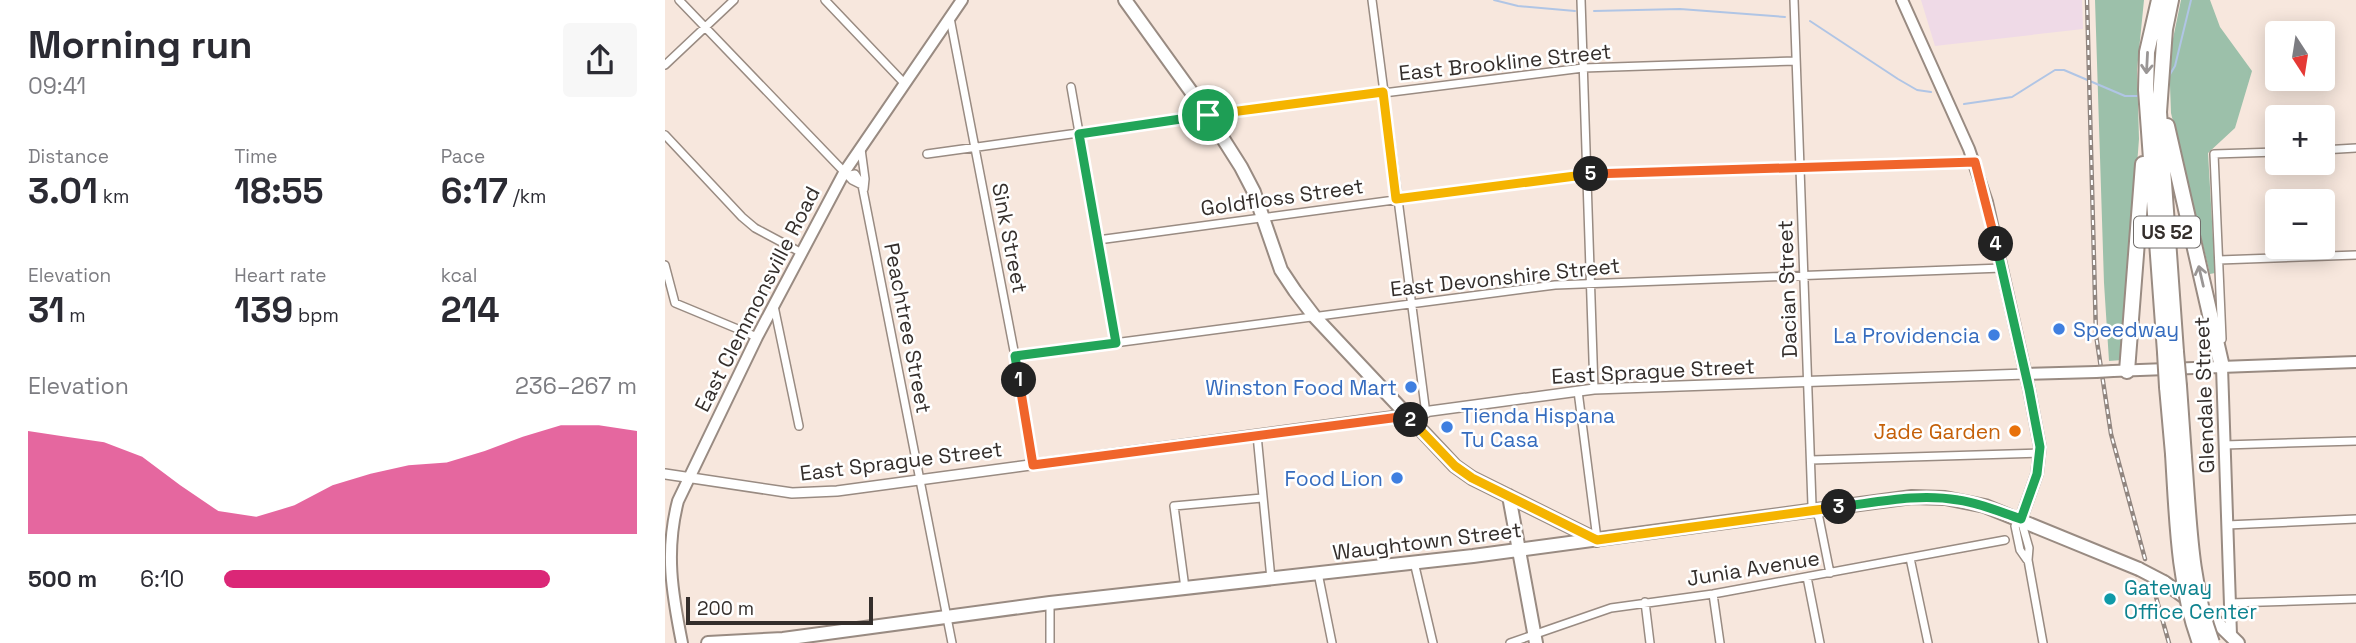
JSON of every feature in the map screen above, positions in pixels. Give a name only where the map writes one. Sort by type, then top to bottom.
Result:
[{"type":"highway","name":"US 52","points":[[2157,0],[2147,52],[2147,124],[2173,387],[2183,575],[2200,643]]},
{"type":"highway","points":[[2172,0],[2165,29],[2160,76],[2162,111],[2222,367]]},
{"type":"highway","name":"US 52","points":[[2162,111],[2170,352]]},
{"type":"highway","points":[[2120,371],[2147,124]]},
{"type":"highway","name":"US 52","points":[[2178,456],[2200,605],[2212,643]]},
{"type":"main road","name":"East Clemmonsville Road","points":[[683,643],[667,554],[674,512],[800,252],[862,146],[962,0]]},
{"type":"main road","points":[[1125,0],[1208,115],[1241,167],[1254,192],[1281,270],[1314,316],[1455,466],[1472,478],[1597,540]]},
{"type":"main road","points":[[1902,0],[1975,162],[1987,202],[2026,374],[2040,453],[2035,482],[2021,519]]},
{"type":"main road","name":"East Sprague Street","points":[[2026,374],[2356,362]]},
{"type":"main road","name":"Glendale Street","points":[[2222,367],[2230,603],[2234,639]]},
{"type":"main road","points":[[1509,496],[1535,639]]},
{"type":"main road","name":"Waughtown Street","points":[[708,643],[810,639],[946,616],[1519,550],[1903,498],[1933,497],[1971,502],[2021,519],[2139,569],[2196,604],[2234,639]]},
{"type":"street","points":[[680,0],[847,173],[855,174],[862,189]]},
{"type":"street","points":[[665,65],[734,0]]},
{"type":"street","points":[[825,0],[905,84]]},
{"type":"street","points":[[1372,0],[1426,414]]},
{"type":"street","points":[[1581,0],[1594,389]]},
{"type":"street","name":"Dacian Street","points":[[1794,0],[1812,505],[1819,518],[1830,573]]},
{"type":"street","name":"Sink Street","points":[[950,18],[1015,356],[1033,465]]},
{"type":"street","name":"East Brookline Street","points":[[927,155],[1208,115],[1583,68],[1796,61]]},
{"type":"street","points":[[1071,88],[1116,343]]},
{"type":"street","points":[[665,135],[742,217],[755,228],[800,252]]},
{"type":"street","name":"Peachtree Street","points":[[862,146],[866,179],[862,189],[952,643]]},
{"type":"street","points":[[2335,149],[2356,148]]},
{"type":"street","name":"Glendale Street","points":[[2222,367],[2214,154],[2265,152]]},
{"type":"street","name":"Goldfloss Street","points":[[1098,240],[1587,174],[1975,162]]},
{"type":"street","points":[[2220,260],[2356,255]]},
{"type":"street","points":[[665,265],[675,303],[757,337]]},
{"type":"street","name":"East Devonshire Street","points":[[1015,356],[1555,285],[2002,268]]},
{"type":"street","points":[[774,304],[799,426]]},
{"type":"street","name":"East Sprague Street","points":[[665,474],[792,493],[837,491],[1426,414],[1594,389],[2026,374]]},
{"type":"street","points":[[1577,391],[1597,540]]},
{"type":"street","points":[[1257,435],[1271,579]]},
{"type":"street","points":[[2224,445],[2356,441]]},
{"type":"street","points":[[1811,460],[2040,453]]},
{"type":"street","points":[[1185,589],[1174,506],[1262,498]]},
{"type":"street","points":[[2021,519],[2029,548],[2028,560],[2043,643]]},
{"type":"street","points":[[2227,524],[2356,520]]},
{"type":"street","name":"Junia Avenue","points":[[1510,643],[1535,639],[1611,608],[1713,594],[2005,540]]},
{"type":"street","points":[[1910,558],[1928,643]]},
{"type":"street","points":[[1415,562],[1433,643]]},
{"type":"street","points":[[1318,573],[1332,643]]},
{"type":"street","points":[[1807,577],[1820,643]]},
{"type":"street","points":[[1713,594],[1720,643]]},
{"type":"street","points":[[2230,603],[2356,599]]},
{"type":"street","points":[[1645,602],[1650,643]]},
{"type":"street","points":[[1050,603],[1050,643]]},
{"type":"shaded area","points":[[1921,0],[2082,0],[2083,29],[1935,46]]},
{"type":"green space","points":[[2095,0],[2144,0],[2137,70],[2139,139],[2122,360],[2109,361],[2104,283]]},
{"type":"green space","points":[[2181,0],[2210,0],[2220,27],[2252,71],[2235,128],[2208,153],[2215,273],[2210,274],[2171,113],[2169,58]]},
{"type":"waterway","points":[[1494,0],[1518,6],[1575,11]]},
{"type":"waterway","points":[[2169,76],[2175,66],[2191,0]]},
{"type":"waterway","points":[[1594,11],[1680,9],[1785,17]]},
{"type":"waterway","points":[[1810,21],[1898,79],[1917,90],[1931,92]]},
{"type":"waterway","points":[[1964,104],[2012,97],[2055,70],[2064,70],[2125,96],[2139,96]]},
{"type":"railway","points":[[2087,0],[2096,335],[2111,434],[2145,559]]},
{"type":"railway","points":[[2154,590],[2169,643]]},
{"type":"place","name":"Speedway","points":[[2059,329]]},
{"type":"place","name":"La Providencia","points":[[1994,335]]},
{"type":"place","name":"Winston Food Mart","points":[[1411,387]]},
{"type":"place","name":"Tienda Hispana Tu Casa","points":[[1447,427]]},
{"type":"place","name":"Jade Garden","points":[[2015,431]]},
{"type":"place","name":"Food Lion","points":[[1397,478]]},
{"type":"place","name":"Gateway Office Center","points":[[2110,599]]},
{"type":"route","points":[[1383,92],[1396,199],[1587,174],[1975,162],[1987,202],[2039,439],[2040,460],[2037,474],[2021,519],[1958,499],[1923,497],[1597,540],[1472,478],[1455,466],[1407,416],[1033,465],[1015,356],[1116,343],[1079,134],[1208,115],[1383,92]]}]
